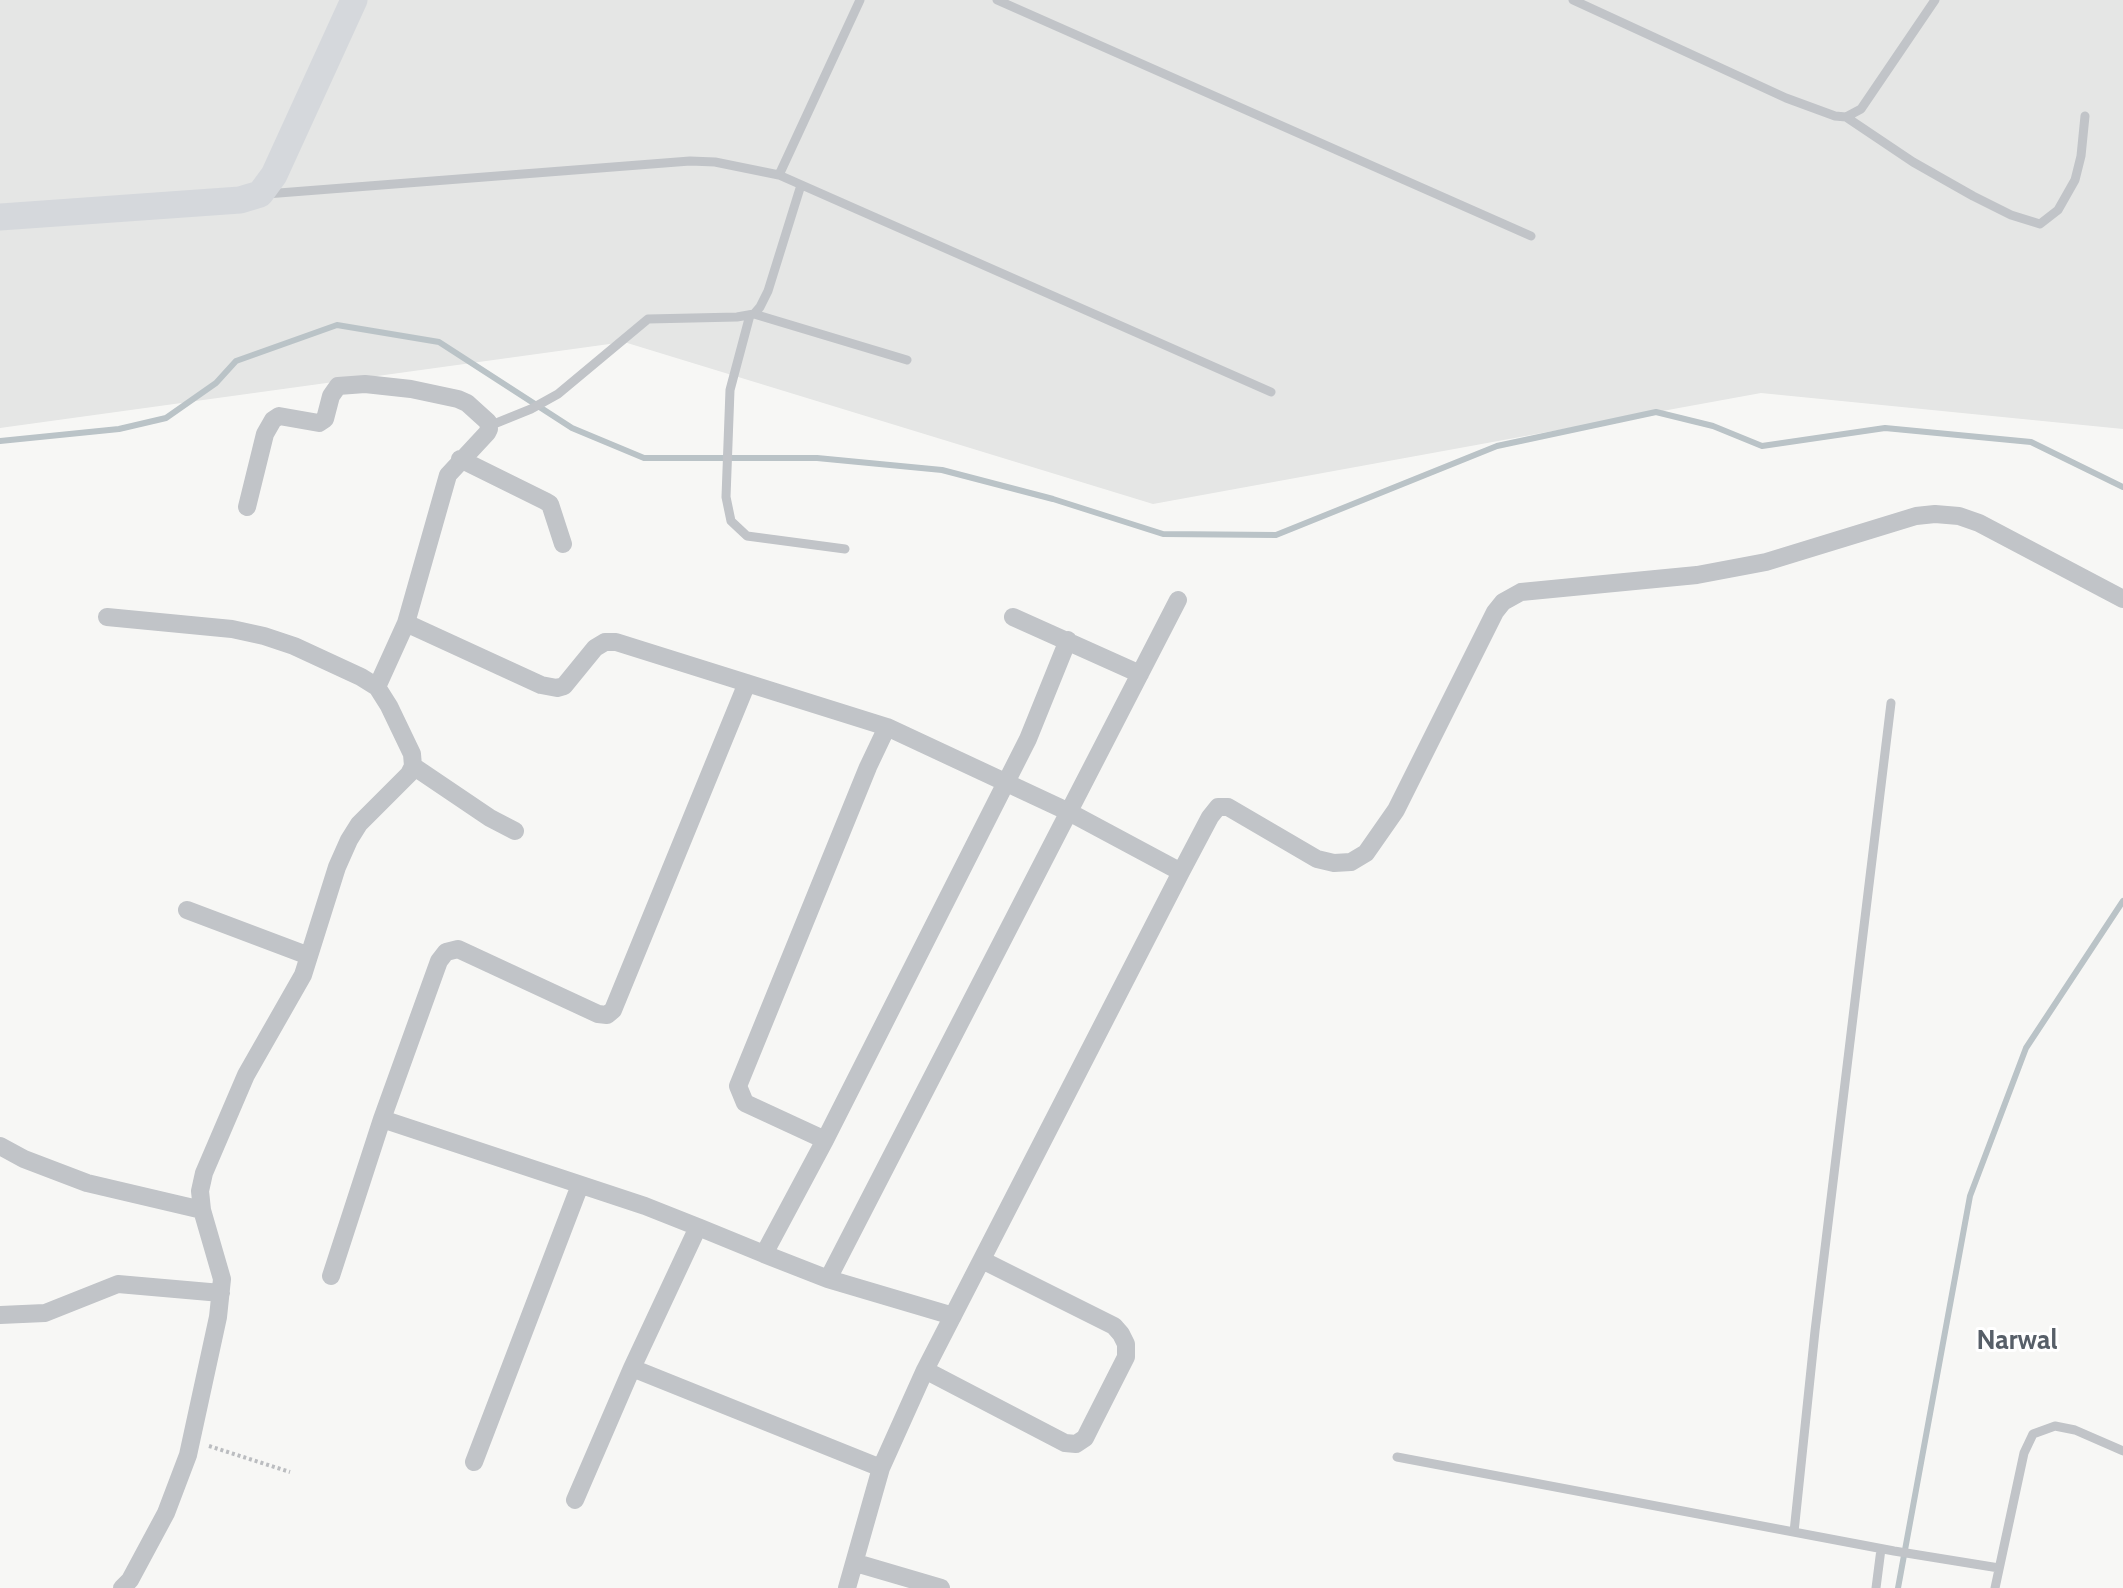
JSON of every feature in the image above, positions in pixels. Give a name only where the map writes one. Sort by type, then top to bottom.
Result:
[{"type":"street","points":[[0,217],[240,200],[260,194],[274,175],[354,0]]},
{"type":"street","points":[[247,507],[265,434],[273,420],[279,416],[319,423],[325,419],[331,396],[338,386],[376,385],[411,389],[458,399],[478,411],[489,426],[486,433],[450,472],[406,623],[377,687]]},
{"type":"street","points":[[460,459],[546,501],[553,512],[563,544]]},
{"type":"street","points":[[847,1588],[856,1563],[881,1468],[925,1370],[1180,872],[1210,817],[1218,807],[1228,807],[1317,858],[1334,862],[1351,862],[1366,853],[1396,810],[1495,612],[1503,602],[1521,592],[1638,583],[1697,575],[1766,561],[1916,516],[1935,514],[1959,516],[1979,522],[2123,599]]},
{"type":"street","points":[[828,1279],[1178,600]]},
{"type":"street","points":[[1013,616],[1140,674]]},
{"type":"street","points":[[107,617],[232,629],[264,636],[294,646],[361,677],[377,687],[412,754],[413,766],[409,774],[359,824],[349,840],[337,867],[303,975],[246,1075],[204,1173],[200,1191],[202,1210],[218,1260],[222,1279],[221,1293],[191,1440],[166,1513],[132,1585]]},
{"type":"street","points":[[406,623],[541,685],[557,688],[564,686],[596,648],[605,642],[616,642],[887,727],[1069,812],[1180,872]]},
{"type":"street","points":[[764,1254],[825,1140],[1028,739],[1068,640]]},
{"type":"street","points":[[332,1276],[381,1119],[439,961],[446,952],[458,949],[598,1014],[607,1015],[614,1010],[747,683]]},
{"type":"street","points":[[825,1140],[745,1103],[738,1086],[860,786],[887,727]]},
{"type":"street","points":[[413,766],[480,812],[515,831]]},
{"type":"street","points":[[187,910],[309,956]]},
{"type":"street","points":[[381,1119],[645,1206],[828,1279],[953,1316]]},
{"type":"street","points":[[0,1146],[24,1159],[87,1183],[202,1210]]},
{"type":"street","points":[[474,1462],[580,1185]]},
{"type":"street","points":[[575,1500],[632,1368],[698,1227]]},
{"type":"street","points":[[925,1370],[1065,1443],[1076,1444],[1085,1438],[1126,1357],[1126,1344],[1114,1326],[982,1260]]},
{"type":"street","points":[[0,1315],[45,1313],[118,1284],[221,1293]]},
{"type":"street","points":[[632,1368],[881,1468]]},
{"type":"street","points":[[856,1563],[941,1588]]},
{"type":"lane","points":[[779,176],[860,0]]},
{"type":"lane","points":[[997,0],[1531,236]]},
{"type":"lane","points":[[1573,0],[1786,98],[1836,116],[1846,117],[1914,162],[1973,196],[2011,214],[2040,224],[2058,210],[2075,180],[2081,156],[2085,116]]},
{"type":"lane","points":[[1846,117],[1861,109],[1935,0]]},
{"type":"lane","points":[[260,194],[690,161],[715,162],[779,176],[801,185],[1271,392]]},
{"type":"lane","points":[[801,185],[768,291],[760,307],[752,314],[730,390],[726,497],[731,521],[747,536],[845,549]]},
{"type":"lane","points":[[489,426],[531,409],[549,398],[648,319],[752,314],[907,360]]},
{"type":"lane","points":[[1794,1532],[1816,1320],[1891,703]]},
{"type":"lane","points":[[1995,1588],[2024,1453],[2033,1434],[2055,1426],[2075,1430],[2123,1450]]},
{"type":"lane","points":[[1397,1457],[1881,1549],[1999,1568]]},
{"type":"lane","points":[[1875,1588],[1881,1549]]},
{"type":"path","points":[[191,1440],[290,1472]]},
{"type":"shaded area","points":[[0,0],[2123,0],[2123,429],[1761,393],[1153,504],[624,342],[0,428]]},
{"type":"waterway","points":[[0,441],[119,429],[166,418],[216,383],[236,361],[337,325],[439,342],[572,428],[644,458],[817,458],[942,470],[1053,499],[1163,534],[1276,535],[1497,446],[1656,412],[1713,426],[1762,446],[1885,428],[2031,442],[2123,487]]},
{"type":"waterway","points":[[1898,1588],[1970,1196],[2026,1048],[2123,901]]},
{"type":"district","name":"Narwal","points":[[2017,1341]]}]
